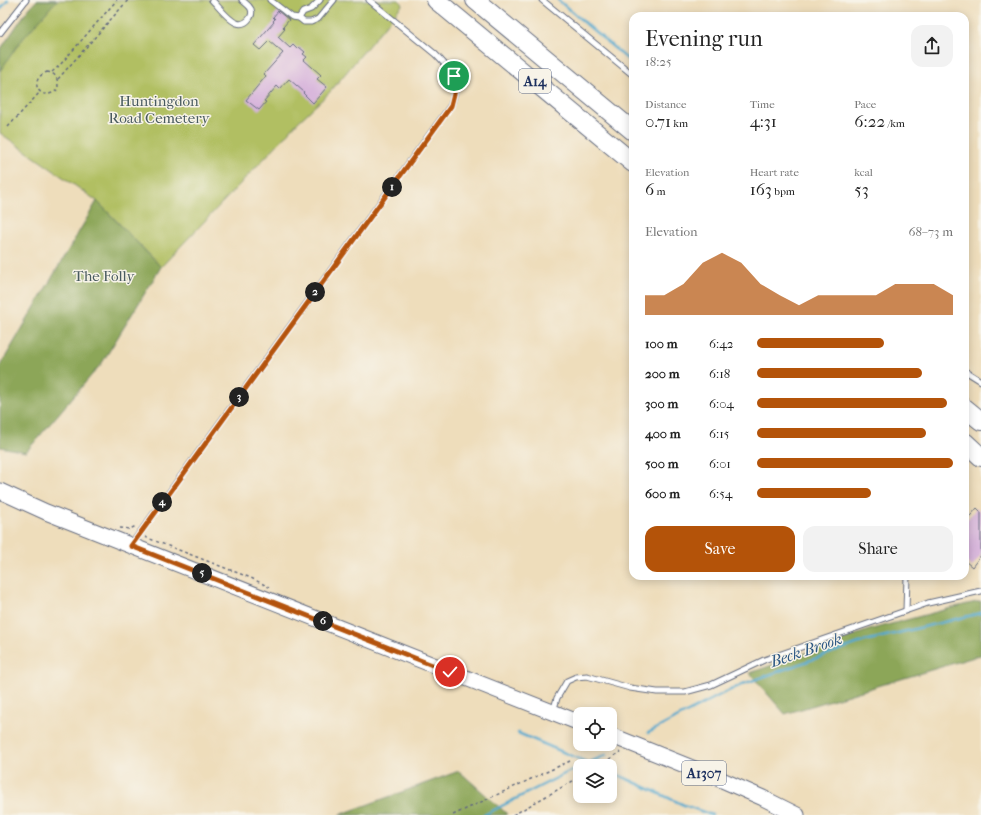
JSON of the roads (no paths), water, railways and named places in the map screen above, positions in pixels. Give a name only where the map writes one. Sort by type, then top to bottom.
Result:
[{"type":"highway","name":"A14","points":[[436,0],[629,160]]},
{"type":"highway","name":"A14","points":[[475,0],[629,128]]},
{"type":"highway","points":[[969,411],[981,421]]},
{"type":"highway","points":[[969,440],[981,451]]},
{"type":"highway","points":[[969,446],[981,457]]},
{"type":"main road","points":[[0,491],[46,512],[573,721]]},
{"type":"main road","name":"A1307","points":[[617,738],[722,780],[797,815]]},
{"type":"lane","points":[[0,32],[26,0]]},
{"type":"lane","points":[[212,0],[232,21],[238,24],[244,23],[250,18],[252,13],[250,7],[242,0]]},
{"type":"lane","points":[[270,0],[292,17],[298,18],[304,22],[318,20],[334,0]]},
{"type":"lane","points":[[298,18],[303,12],[311,9],[320,0]]},
{"type":"lane","points":[[131,546],[451,106],[455,90],[454,76],[444,63],[369,0]]},
{"type":"lane","points":[[542,0],[629,73]]},
{"type":"lane","points":[[969,374],[981,381]]},
{"type":"lane","points":[[906,611],[907,580]]},
{"type":"lane","points":[[552,712],[557,698],[568,681],[576,677],[587,676],[630,688],[657,692],[685,692],[711,685],[764,660],[928,603],[981,591]]},
{"type":"waterway","points":[[0,10],[8,0]]},
{"type":"waterway","points":[[558,0],[629,61]]},
{"type":"waterway","name":"Beck Brook","points":[[648,733],[743,684],[865,641],[981,613]]},
{"type":"waterway","points":[[518,733],[579,759]]},
{"type":"waterway","name":"Beck Brook","points":[[597,759],[606,755]]},
{"type":"waterway","name":"Beck Brook","points":[[484,815],[573,770]]},
{"type":"waterway","points":[[617,774],[684,805],[712,815]]},
{"type":"park label","name":"Huntingdon Road Cemetery","points":[[159,110]]},
{"type":"park label","name":"The Folly","points":[[104,276]]}]
